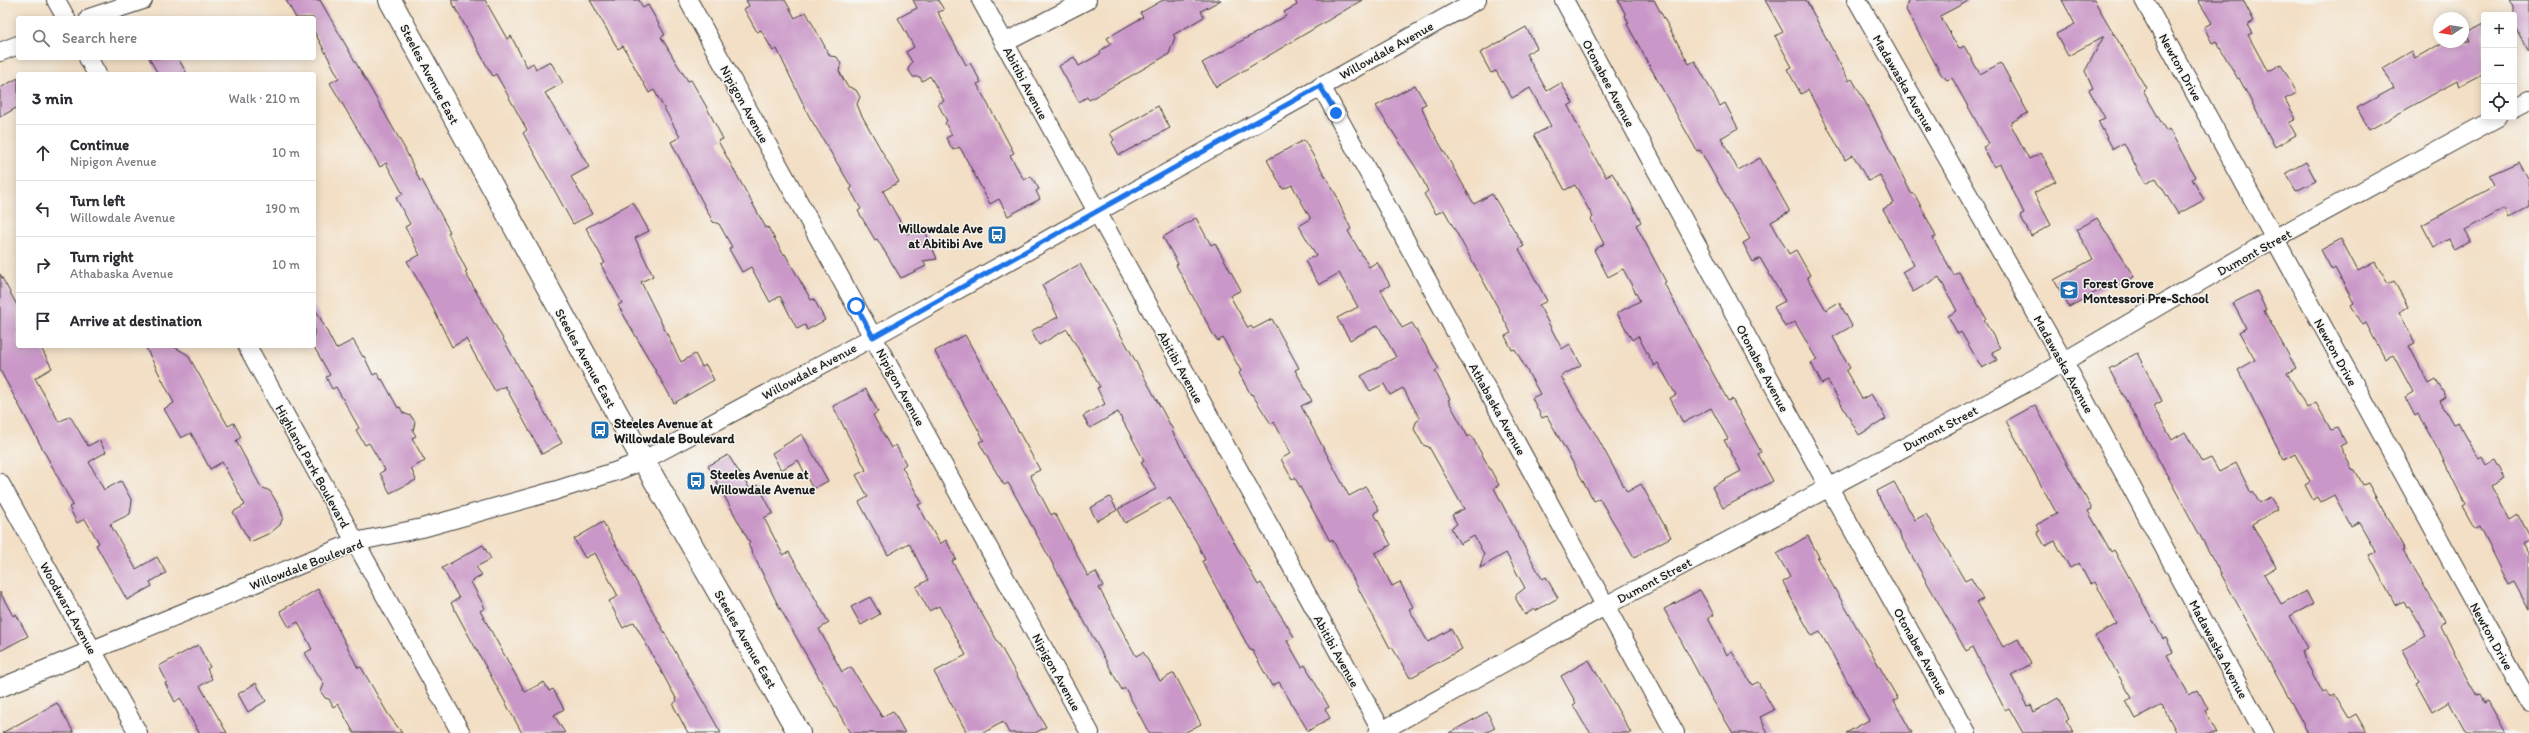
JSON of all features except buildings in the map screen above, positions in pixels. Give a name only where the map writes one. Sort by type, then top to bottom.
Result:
[{"type":"main road","name":"Steeles Avenue East","points":[[390,0],[515,230],[798,733]]},
{"type":"street","points":[[56,0],[65,16]]},
{"type":"street","points":[[95,16],[143,0]]},
{"type":"street","name":"Nipigon Avenue","points":[[688,0],[1090,733]]},
{"type":"street","name":"Abitibi Avenue","points":[[981,0],[1381,732]]},
{"type":"street","points":[[1004,43],[1087,0]]},
{"type":"street","name":"Willowdale Avenue","points":[[644,460],[873,337],[1320,86],[1477,0]]},
{"type":"street","name":"Otonabee Avenue","points":[[1564,0],[1828,486],[1967,733]]},
{"type":"street","name":"Madawaska Avenue","points":[[1857,0],[2064,362],[2264,733]]},
{"type":"street","name":"Newton Drive","points":[[2144,0],[2529,703]]},
{"type":"street","points":[[0,52],[16,46]]},
{"type":"street","points":[[89,60],[96,72]]},
{"type":"street","name":"Athabaska Avenue","points":[[1320,86],[1675,733]]},
{"type":"street","points":[[2517,106],[2529,100]]},
{"type":"street","name":"Dumont Street","points":[[1381,732],[1605,606],[1828,486],[2064,362],[2275,239],[2493,120]]},
{"type":"street","name":"Highland Park Boulevard","points":[[248,348],[461,733]]},
{"type":"street","name":"Willowdale Boulevard","points":[[0,688],[356,542],[422,528],[546,493],[617,471],[644,460]]},
{"type":"street","name":"Woodward Avenue","points":[[0,483],[138,733]]},
{"type":"place","name":"Willowdale Ave at Abitibi Ave","points":[[997,235]]},
{"type":"place","name":"Forest Grove Montessori Pre-School","points":[[2069,290]]},
{"type":"place","name":"Steeles Avenue at Willowdale Boulevard","points":[[600,430]]},
{"type":"place","name":"Steeles Avenue at Willowdale Avenue","points":[[696,481]]},
{"type":"route","points":[[856,306],[873,337],[1320,86],[1336,113]]}]
